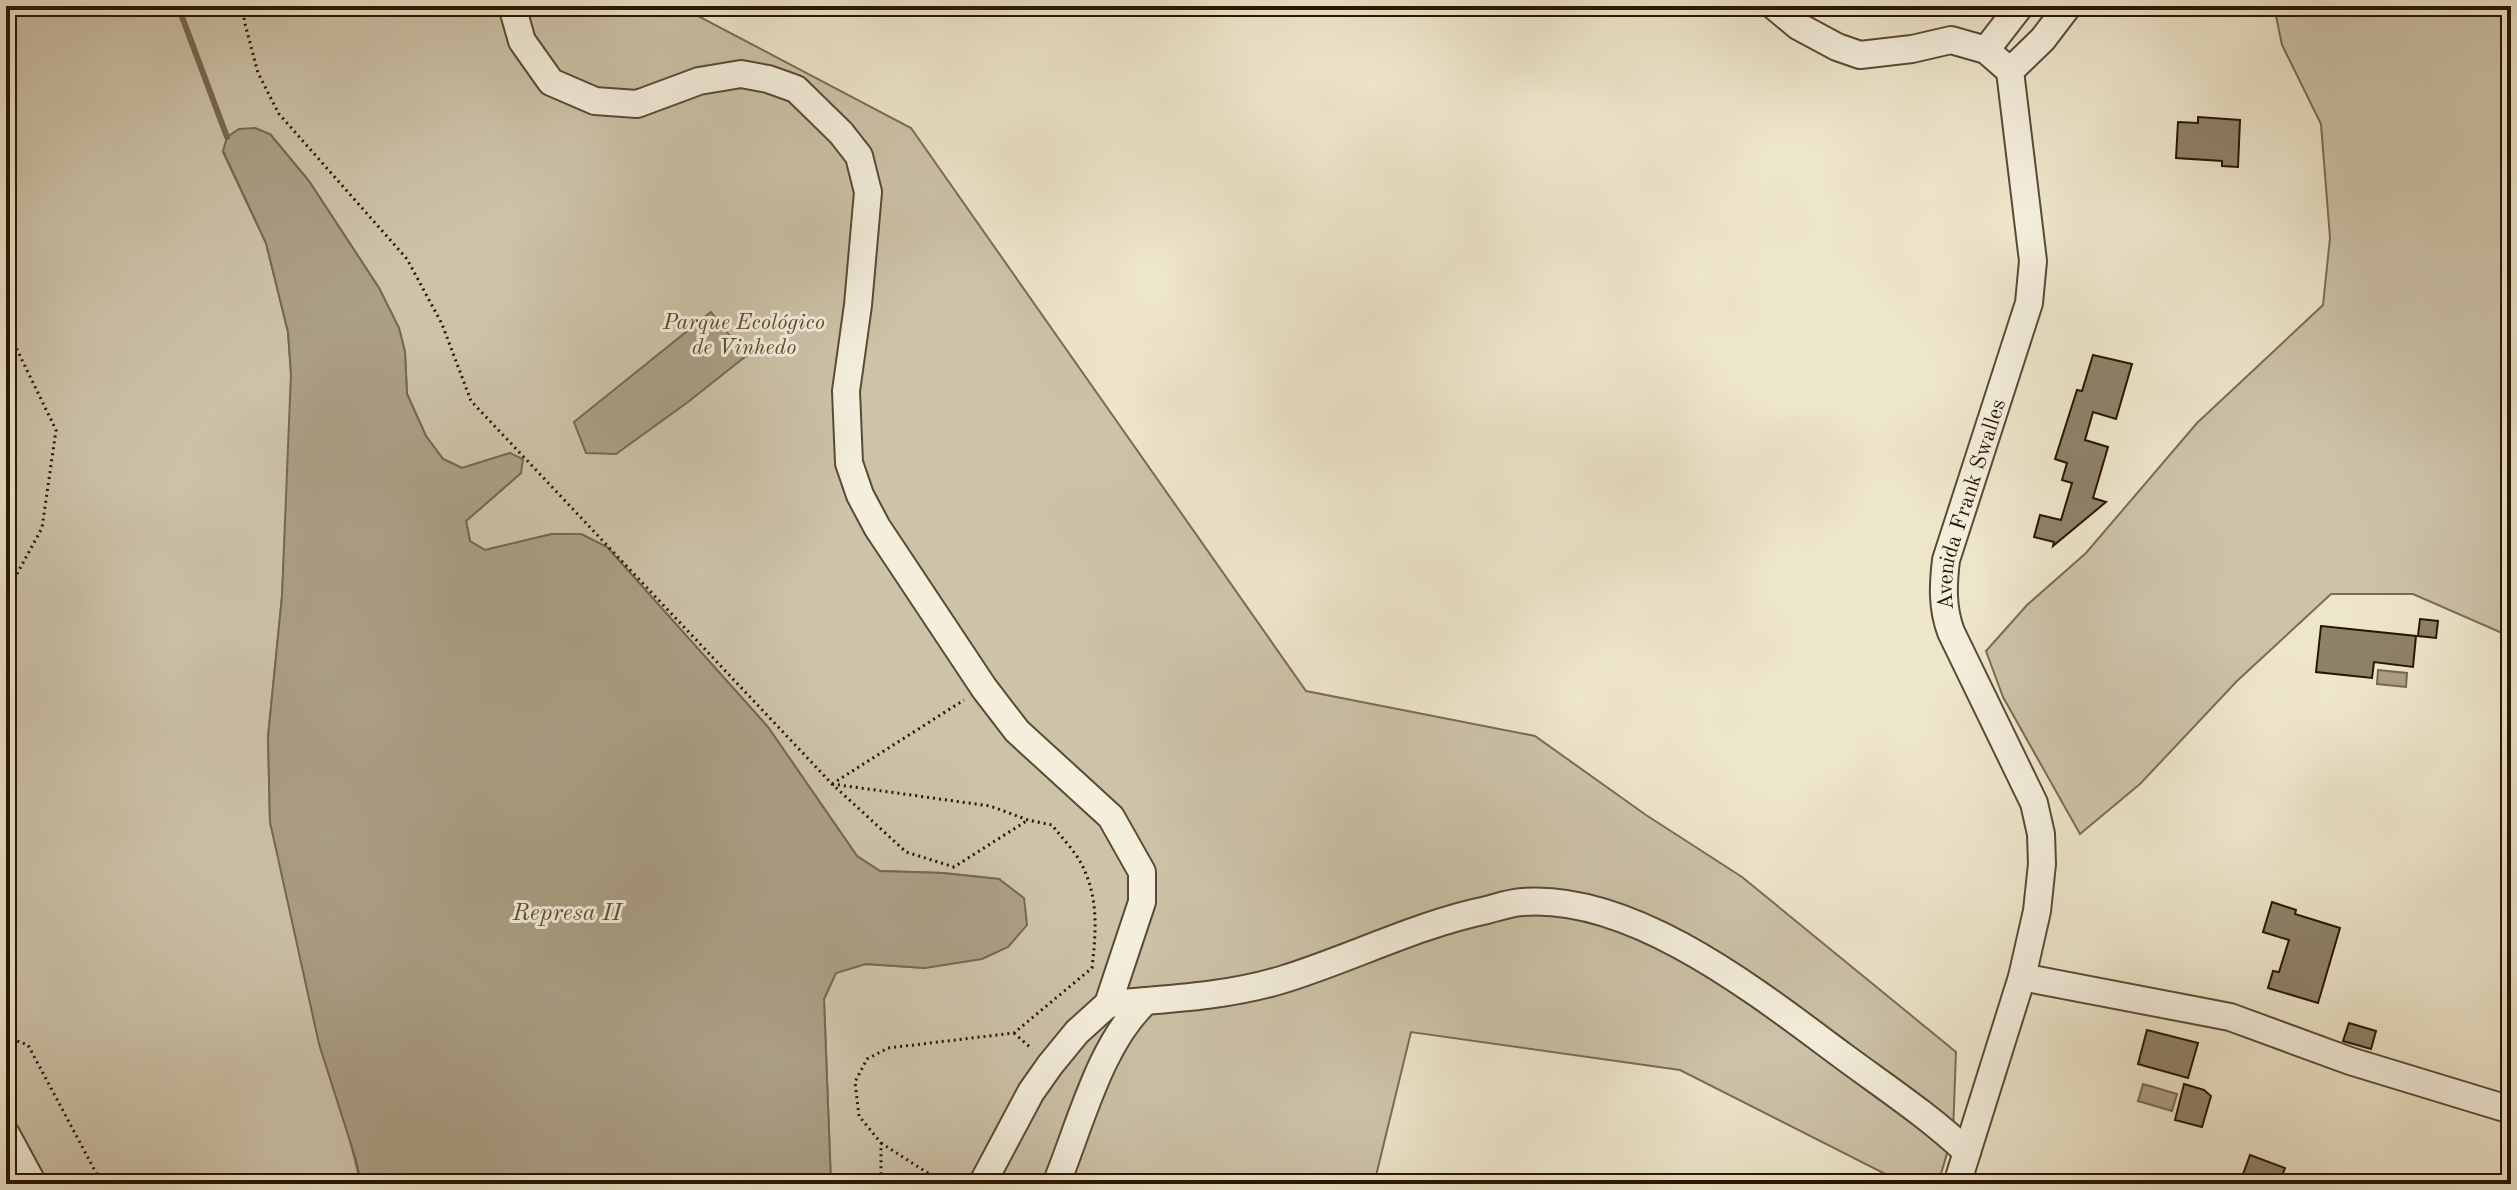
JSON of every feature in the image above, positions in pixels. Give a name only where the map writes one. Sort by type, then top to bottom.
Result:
[{"type":"street","points":[[512,6],[522,41],[551,82],[595,101],[637,104],[699,81],[741,74],[768,79],[796,89],[841,133],[859,156],[868,192],[858,305],[846,391],[849,463],[860,495],[877,527],[984,688],[1017,731],[1111,817],[1142,872],[1142,902],[1108,1004],[1077,1032],[1043,1074],[982,1184]]},
{"type":"street","points":[[1774,6],[1798,26],[1837,47],[1860,55],[1912,49],[1951,40],[1986,50],[2010,71],[2043,39],[2068,6]]},
{"type":"street","points":[[1986,50],[2020,6]]},
{"type":"street","name":"Avenida Frank Swalles","points":[[1957,1184],[2022,977],[2041,889],[2041,834],[2034,803],[1946,620],[1943,584],[1946,560],[2029,303],[2033,279],[2010,71]]},
{"type":"street","points":[[1108,1004],[1230,993],[1282,980],[1435,923],[1476,912],[1522,902],[1562,904],[1600,911],[1670,941],[1733,978],[1944,1131],[1967,1152]]},
{"type":"street","points":[[2022,977],[2230,1017],[2350,1061],[2511,1110]]},
{"type":"street","points":[[1056,1184],[1112,1044],[1130,1015],[1146,1001]]},
{"type":"street","points":[[6,1134],[33,1184]]},
{"type":"path","points":[[245,6],[244,20],[258,73],[279,114],[407,259],[442,324],[471,401],[832,784],[906,852],[954,867],[1028,820]]},
{"type":"path","points":[[6,327],[56,430],[42,528],[6,594]]},
{"type":"path","points":[[832,784],[984,688]]},
{"type":"path","points":[[832,784],[990,806],[1052,825],[1082,863],[1092,890],[1098,922],[1092,968],[1014,1033],[888,1048],[867,1059],[855,1082],[859,1116],[881,1143],[945,1184]]},
{"type":"path","points":[[6,1037],[28,1045],[102,1184]]},
{"type":"path","points":[[881,1143],[881,1184]]},
{"type":"green space","name":"Parque Ecológico de Vinhedo","points":[[6,6],[679,6],[911,128],[1306,691],[1535,736],[1646,815],[1742,877],[1956,1052],[1953,1133],[1938,1184],[1905,1184],[1680,1070],[1411,1032],[1374,1184],[831,1184],[824,999],[836,972],[865,964],[925,968],[999,879],[880,871],[857,856],[768,727],[607,547],[581,534],[552,534],[485,550],[470,541],[466,521],[521,473],[510,453],[462,468],[443,459],[426,436],[407,394],[405,352],[399,328],[379,288],[309,181],[270,134],[223,152],[266,243],[288,332],[292,389],[282,596],[268,737],[270,822],[361,1184],[39,1184],[6,1116]]},
{"type":"green space","points":[[2274,6],[2511,6],[2511,637],[2413,594],[2331,594],[2237,681],[2140,784],[2080,834],[2003,697],[1986,651],[2027,605],[2086,553],[2197,423],[2323,305],[2330,238],[2321,124],[2282,45]]},
{"type":"water","name":"Represa II","points":[[255,128],[270,134],[309,181],[379,288],[399,328],[405,352],[407,394],[426,436],[443,459],[462,468],[510,453],[523,459],[521,473],[466,521],[470,541],[485,550],[552,534],[581,534],[607,547],[768,727],[857,856],[880,871],[999,879],[1024,898],[1027,925],[1008,947],[982,959],[925,968],[866,964],[836,973],[824,999],[831,1184],[361,1184],[319,1044],[270,822],[268,737],[282,596],[291,373],[288,332],[266,243],[223,151],[227,137],[239,129]]},
{"type":"water","points":[[711,312],[746,356],[616,454],[586,453],[574,422]]},
{"type":"water","points":[[2378,670],[2407,673],[2406,687],[2377,684]]},
{"type":"water","points":[[2143,1084],[2177,1094],[2172,1111],[2138,1101]]},
{"type":"building","points":[[2198,117],[2240,120],[2238,167],[2222,166],[2222,161],[2176,158],[2178,122],[2198,123]]},
{"type":"building","points":[[2093,355],[2132,364],[2116,419],[2093,412],[2085,440],[2108,447],[2093,498],[2106,502],[2053,546],[2054,542],[2034,537],[2040,515],[2061,520],[2072,483],[2062,480],[2067,463],[2055,459],[2077,390],[2082,391]]},
{"type":"building","points":[[2420,619],[2438,621],[2436,638],[2418,636]]},
{"type":"building","points":[[2321,626],[2416,636],[2413,667],[2374,662],[2372,678],[2316,672]]},
{"type":"building","points":[[2272,902],[2296,910],[2295,914],[2340,928],[2318,1003],[2268,988],[2273,971],[2279,972],[2289,940],[2263,932]]},
{"type":"building","points":[[2349,1023],[2376,1031],[2371,1049],[2343,1041]]},
{"type":"building","points":[[2147,1030],[2198,1043],[2188,1078],[2138,1064]]},
{"type":"building","points":[[2184,1084],[2204,1090],[2211,1096],[2202,1127],[2175,1120]]},
{"type":"building","points":[[2250,1155],[2285,1168],[2279,1184],[2261,1184],[2242,1177]]},
{"type":"waterway","points":[[178,6],[227,137]]}]
